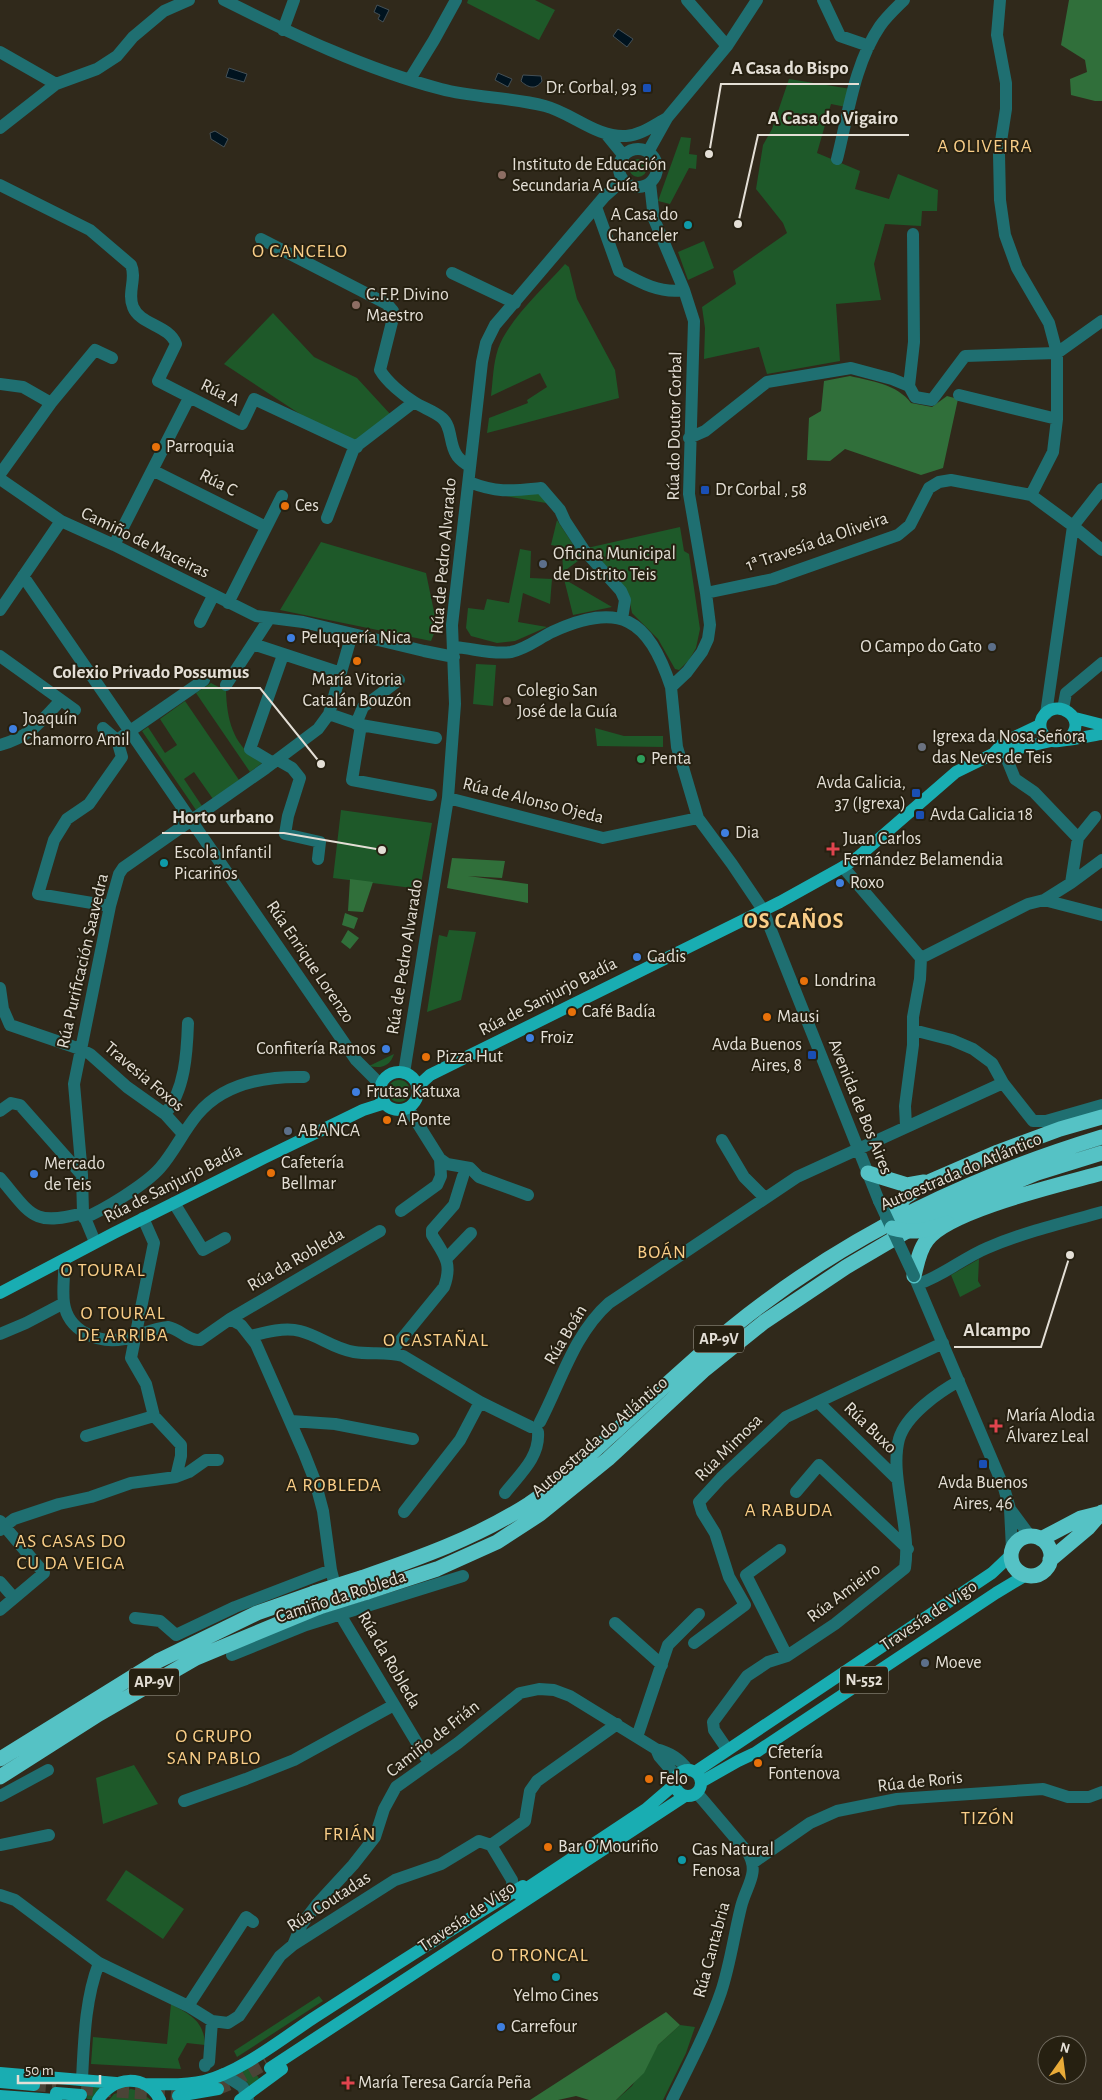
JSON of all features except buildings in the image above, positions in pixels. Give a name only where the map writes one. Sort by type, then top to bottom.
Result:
[{"type":"highway","points":[[1102,1117],[1060,1129],[998,1152],[930,1181],[905,1197],[890,1224],[910,1232],[923,1231],[998,1203],[1102,1173]]},
{"type":"highway","name":"Autoestrada do Atlántico","points":[[0,1778],[100,1714],[196,1658],[361,1578],[432,1554],[485,1530],[530,1503],[567,1474],[695,1359],[749,1315],[802,1276],[855,1242],[909,1211],[977,1181],[1055,1151],[1102,1137]]},
{"type":"highway","name":"Autoestrada do Atlántico","points":[[0,1759],[158,1661],[258,1613],[316,1600],[368,1592],[437,1569],[497,1542],[540,1514],[608,1459],[703,1371],[764,1322],[846,1267],[919,1224],[947,1210],[1037,1173],[1102,1153]]},
{"type":"highway","points":[[868,1173],[907,1185],[930,1181]]},
{"type":"highway","points":[[916,1280],[917,1260],[927,1239],[947,1223]]},
{"type":"highway","points":[[1050,1560],[1088,1528],[1102,1512]]},
{"type":"highway","name":"N-552","points":[[1011,1552],[1020,1539],[1036,1538],[1081,1518],[1102,1512]]},
{"type":"highway","points":[[1036,1538],[1049,1548],[1050,1560]]},
{"type":"highway","points":[[1011,1552],[1013,1566],[1026,1576]]},
{"type":"highway","name":"N-552","points":[[1026,1576],[1032,1576],[1044,1571],[1050,1560]]},
{"type":"main road","points":[[1051,741],[1044,736],[1052,714]]},
{"type":"main road","points":[[998,753],[1004,742],[1052,714],[1102,725]]},
{"type":"main road","points":[[1068,739],[1075,728],[1075,718]]},
{"type":"main road","points":[[998,753],[1051,741],[1102,734]]},
{"type":"main road","name":"Rúa de Sanjurjo Badía","points":[[0,1293],[95,1242],[363,1110],[382,1093],[388,1076],[393,1073],[411,1079],[430,1075],[762,910],[843,867],[858,857],[956,772],[998,753]]},
{"type":"main road","name":"Rúa de Sanjurjo Badía","points":[[408,1108],[416,1099],[411,1079]]},
{"type":"main road","points":[[382,1093],[395,1110],[408,1108]]},
{"type":"main road","name":"Travesía de Vigo","points":[[693,1783],[727,1749],[992,1573],[1011,1552]]},
{"type":"main road","name":"Travesía de Vigo","points":[[268,2066],[693,1783],[755,1753],[996,1592],[1026,1576]]},
{"type":"main road","name":"N-552","points":[[676,1781],[681,1772],[693,1783]]},
{"type":"main road","points":[[676,1781],[678,1791],[693,1783]]},
{"type":"main road","name":"Travesía de Vigo","points":[[563,1869],[646,1809],[676,1781]]},
{"type":"main road","name":"N-552","points":[[144,2084],[193,2083],[224,2074],[250,2060],[513,1892],[563,1869]]},
{"type":"main road","name":"N-552","points":[[245,2098],[264,2080],[404,1988],[563,1869]]},
{"type":"main road","points":[[0,2073],[81,2088]]},
{"type":"main road","points":[[0,2096],[56,2093],[116,2082],[135,2081],[152,2089],[160,2100]]},
{"type":"main road","points":[[0,2082],[35,2088],[0,2088]]},
{"type":"main road","points":[[98,2100],[103,2092],[116,2082]]},
{"type":"main road","points":[[178,2096],[220,2091],[196,2100]]},
{"type":"street","points":[[224,0],[283,30],[362,63],[410,80],[442,89],[546,106],[606,134],[626,136],[644,131],[667,118]]},
{"type":"street","points":[[283,30],[294,0]]},
{"type":"street","points":[[410,80],[456,0]]},
{"type":"street","points":[[687,0],[727,46]]},
{"type":"street","points":[[650,183],[636,187],[623,180],[619,168],[624,156],[632,150],[638,149],[648,152],[667,118],[727,46],[756,0]]},
{"type":"street","points":[[823,0],[840,36],[869,46]]},
{"type":"street","points":[[837,159],[858,76],[869,46],[880,26],[904,0]]},
{"type":"street","points":[[1000,0],[998,35],[1006,83],[1006,109],[999,154],[1000,200],[1005,235],[1017,268],[1049,323],[1057,353],[1057,419],[1053,452],[1031,495]]},
{"type":"street","points":[[0,128],[56,84],[97,68],[117,56],[133,37],[164,11],[186,1]]},
{"type":"street","points":[[0,52],[56,84]]},
{"type":"street","points":[[606,134],[624,156]]},
{"type":"street","name":"Rúa do Doutor Corbal","points":[[648,152],[652,155],[657,165],[656,175],[650,183],[654,219],[684,290],[694,321],[695,334],[689,438],[690,504],[710,625],[708,639],[702,652],[687,672],[671,687]]},
{"type":"street","name":"Rúa de Pedro Alvarado","points":[[411,1079],[448,798],[454,733],[452,625],[482,362],[486,343],[495,326],[514,303],[596,207],[623,180]]},
{"type":"street","name":"Rúa A","points":[[0,185],[90,230],[131,265],[134,271],[131,294],[132,307],[138,315],[173,336],[176,344],[158,381],[242,424],[254,399],[357,447]]},
{"type":"street","points":[[596,207],[619,271],[645,286],[676,292],[684,290]]},
{"type":"street","points":[[908,386],[914,342],[913,234]]},
{"type":"street","points":[[261,239],[387,304],[393,311],[393,318],[380,370],[384,376],[414,402],[443,418],[448,425],[455,453],[460,460],[470,467]]},
{"type":"street","points":[[452,273],[514,303]]},
{"type":"street","points":[[689,438],[705,431],[767,382],[851,368],[892,379],[908,386],[915,397],[932,400],[965,356],[1057,353],[1102,321]]},
{"type":"street","points":[[0,474],[51,403],[95,350],[112,358]]},
{"type":"street","points":[[0,384],[23,387],[51,403]]},
{"type":"street","points":[[959,395],[1057,419]]},
{"type":"street","points":[[114,545],[154,471],[189,398]]},
{"type":"street","points":[[327,518],[354,448],[414,402]]},
{"type":"street","name":"Rúa C","points":[[154,471],[266,527]]},
{"type":"street","name":"Camiño de Maceiras","points":[[0,479],[61,521],[114,545],[213,596],[256,616],[269,619],[303,622],[352,634],[454,652],[510,652],[521,649],[564,627],[588,618],[610,616],[622,618]]},
{"type":"street","name":"1ª Travesía da Oliveira","points":[[706,593],[773,579],[898,535],[910,525],[929,488],[939,482],[951,480],[1031,495],[1102,550]]},
{"type":"street","points":[[469,482],[490,490],[501,491],[540,488],[560,510],[584,550],[621,591],[625,600],[622,618],[636,627],[656,647],[671,687],[677,747],[698,818],[732,864],[762,910]]},
{"type":"street","points":[[1052,714],[1050,675],[1073,526],[1102,489]]},
{"type":"street","points":[[228,603],[282,496]]},
{"type":"street","points":[[0,610],[61,521]]},
{"type":"street","name":"Rúa Enrique Lorenzo","points":[[23,576],[356,1060],[382,1093]]},
{"type":"street","name":"Camiño de Maceiras","points":[[200,622],[213,596]]},
{"type":"street","points":[[226,685],[269,619]]},
{"type":"street","name":"Rúa Purificación Saavedra","points":[[95,1242],[83,1215],[82,1176],[74,1084],[110,906],[119,874],[123,868],[318,729],[328,714],[352,634]]},
{"type":"street","points":[[253,644],[341,673]]},
{"type":"street","points":[[283,655],[250,749],[292,768],[300,778],[288,816],[285,834],[320,842],[318,859]]},
{"type":"street","points":[[0,656],[75,710]]},
{"type":"street","points":[[1052,714],[1066,693],[1102,663]]},
{"type":"street","points":[[117,740],[204,680]]},
{"type":"street","points":[[399,680],[363,707],[352,780],[431,795]]},
{"type":"street","points":[[0,745],[16,741],[33,730],[61,700]]},
{"type":"street","points":[[328,714],[359,724],[436,738]]},
{"type":"street","points":[[103,728],[117,740],[122,757],[89,804],[67,819],[54,840],[38,894],[110,906]]},
{"type":"street","points":[[998,753],[1015,779],[1034,792],[1078,838]]},
{"type":"street","name":"Rúa de Alonso Ojeda","points":[[448,798],[603,838],[698,818]]},
{"type":"street","points":[[1071,883],[1078,838],[1095,817]]},
{"type":"street","points":[[921,958],[1028,904],[1044,900],[1102,860]]},
{"type":"street","points":[[843,867],[921,958],[920,979],[913,1017],[905,1106],[906,1126]]},
{"type":"street","points":[[1044,900],[1102,915]]},
{"type":"street","name":"Avenida de Bos Aires","points":[[762,910],[879,1201],[916,1280],[998,1473],[1010,1509],[1011,1552]]},
{"type":"street","points":[[0,988],[5,1028]]},
{"type":"street","points":[[165,1114],[172,1105],[186,1058],[188,1023]]},
{"type":"street","name":"Travesia Foxos","points":[[5,1028],[80,1049],[90,1054],[127,1087],[165,1114],[183,1134]]},
{"type":"street","points":[[913,1030],[952,1040],[974,1049],[992,1063],[1003,1083],[1033,1121],[1046,1121],[1102,1106]]},
{"type":"street","points":[[0,1178],[33,1216],[49,1220],[99,1212],[160,1169],[197,1115],[218,1095],[246,1083],[273,1077],[304,1077]]},
{"type":"street","name":"Rúa Boán","points":[[505,1493],[536,1454],[538,1442],[536,1427],[573,1352],[596,1315],[609,1303],[797,1177],[1003,1083]]},
{"type":"street","points":[[0,1111],[11,1103],[20,1105],[82,1176]]},
{"type":"street","points":[[408,1108],[440,1159],[447,1164],[470,1168],[479,1177],[528,1195]]},
{"type":"street","points":[[722,1140],[744,1177],[764,1198]]},
{"type":"street","points":[[401,1211],[437,1185],[441,1176],[440,1159]]},
{"type":"street","points":[[391,1352],[444,1287],[448,1275],[448,1264],[432,1235],[432,1230],[454,1204],[464,1176]]},
{"type":"street","points":[[174,1203],[203,1250],[225,1238]]},
{"type":"street","points":[[916,1280],[930,1280],[986,1249],[1053,1224],[1100,1213]]},
{"type":"street","points":[[143,1218],[154,1243],[131,1358],[146,1384],[154,1416],[181,1445],[181,1456],[176,1477]]},
{"type":"street","name":"Rúa da Robleda","points":[[64,1260],[64,1303],[69,1318],[75,1326],[90,1336],[110,1340],[135,1336],[168,1327],[175,1328],[190,1338],[200,1340],[230,1319],[380,1231]]},
{"type":"street","points":[[446,1259],[472,1233]]},
{"type":"street","points":[[0,1334],[64,1303]]},
{"type":"street","name":"Rúa da Robleda","points":[[230,1319],[241,1325],[251,1336],[263,1356],[315,1482],[323,1512],[331,1570],[347,1628],[429,1763]]},
{"type":"street","points":[[251,1336],[278,1330],[298,1330],[338,1349],[360,1353],[391,1352],[403,1356],[480,1402],[536,1427]]},
{"type":"street","name":"Rúa Mimosa","points":[[694,1643],[745,1605],[729,1577],[715,1533],[702,1512],[700,1502],[721,1478],[786,1417],[943,1343]]},
{"type":"street","name":"Rúa Amieiro","points":[[727,1749],[712,1726],[715,1718],[747,1676],[768,1662],[787,1656],[836,1624],[905,1568],[908,1549],[897,1479],[899,1439],[904,1427],[930,1400],[959,1381]]},
{"type":"street","points":[[404,1512],[460,1440],[480,1402]]},
{"type":"street","name":"Rúa Buxo","points":[[818,1402],[897,1479]]},
{"type":"street","points":[[86,1436],[154,1416]]},
{"type":"street","points":[[291,1421],[335,1424],[413,1439]]},
{"type":"street","points":[[0,1610],[44,1573],[1,1525],[33,1512],[91,1497],[131,1483],[176,1477],[189,1472],[206,1460],[218,1460]]},
{"type":"street","points":[[796,1492],[819,1465],[908,1549]]},
{"type":"street","name":"Avenida de Bos Aires","points":[[1010,1509],[1036,1538]]},
{"type":"street","points":[[780,1550],[746,1575],[787,1656]]},
{"type":"street","points":[[135,1618],[160,1621],[176,1635],[235,1607],[331,1570]]},
{"type":"street","name":"Camiño da Robleda","points":[[232,1655],[269,1639],[342,1614],[463,1576]]},
{"type":"street","points":[[0,1582],[14,1598]]},
{"type":"street","points":[[637,1737],[668,1645],[699,1614]]},
{"type":"street","points":[[615,1623],[662,1665]]},
{"type":"street","name":"Camiño de Frián","points":[[293,1945],[302,1924],[318,1903],[353,1865],[374,1837],[384,1809],[396,1787],[458,1743],[520,1693],[538,1689],[554,1690],[570,1696],[656,1749],[677,1758],[693,1783]]},
{"type":"street","points":[[184,1801],[294,1760],[394,1705]]},
{"type":"street","name":"Rúa Coutadas","points":[[212,2021],[228,2023],[239,2016],[280,1956],[293,1945],[395,1880],[441,1864],[479,1841],[490,1845],[526,1821],[530,1791],[537,1781],[617,1724]]},
{"type":"street","name":"Camiño de Frián","points":[[656,1749],[676,1781]]},
{"type":"street","points":[[0,1796],[48,1770]]},
{"type":"street","points":[[693,1783],[754,1862]]},
{"type":"street","name":"Rúa de Roris","points":[[754,1862],[810,1823],[837,1811],[897,1799],[1043,1789],[1068,1797],[1089,1797],[1102,1792]]},
{"type":"street","points":[[0,1845],[49,1835]]},
{"type":"street","points":[[490,1845],[512,1880],[513,1892]]},
{"type":"street","name":"Rúa Cantabria","points":[[672,2100],[698,2047],[722,1990],[742,1904],[755,1870],[754,1862]]},
{"type":"street","points":[[0,1895],[16,1900],[99,1964],[188,2006],[212,2021],[209,2062],[205,2065]]},
{"type":"street","points":[[188,2006],[246,1917],[254,1922]]},
{"type":"street","points":[[81,2088],[89,2002],[93,1980],[99,1964]]},
{"type":"street","points":[[224,2074],[243,2087],[245,2098]]},
{"type":"green space","points":[[468,0],[535,0],[555,10],[539,40],[467,3]]},
{"type":"green space","points":[[1069,0],[1102,0],[1102,101],[1071,95],[1070,79],[1087,72],[1085,60],[1061,45]]},
{"type":"green space","points":[[789,79],[851,89],[846,107],[831,104],[817,153],[860,171],[855,189],[889,199],[898,174],[938,190],[937,211],[922,211],[921,226],[885,224],[874,264],[881,300],[836,304],[840,361],[767,374],[759,347],[704,359],[705,328],[702,307],[736,284],[733,271],[787,233],[783,223],[756,189],[763,145],[772,129]]},
{"type":"green space","points":[[681,137],[691,138],[689,154],[697,155],[696,169],[689,168],[670,204],[658,201]]},
{"type":"green space","points":[[638,159],[644,162],[647,168],[644,174],[638,177],[632,174],[629,168],[632,162]]},
{"type":"green space","points":[[704,241],[714,268],[688,280],[678,252]]},
{"type":"green space","points":[[565,264],[569,267],[577,299],[615,370],[619,398],[487,433],[489,418],[528,403],[527,400],[547,387],[540,373],[491,396],[495,360],[503,338],[518,316]]},
{"type":"green space","points":[[273,313],[314,357],[357,378],[391,415],[350,447],[224,364]]},
{"type":"green space","points":[[850,376],[891,387],[899,391],[911,403],[932,407],[947,396],[958,399],[943,468],[921,475],[845,449],[830,461],[807,460],[809,418],[821,411],[824,381]]},
{"type":"green space","points":[[540,491],[552,504],[500,495]]},
{"type":"green space","points":[[557,520],[582,558],[563,572],[562,547],[551,545]]},
{"type":"green space","points":[[680,527],[684,551],[689,554],[700,629],[696,648],[689,660],[679,670],[675,669],[658,639],[632,613],[629,598],[587,548]]},
{"type":"green space","points":[[321,542],[426,573],[437,626],[431,641],[280,610]]},
{"type":"green space","points":[[520,549],[531,551],[530,578],[552,579],[550,604],[523,593],[518,622],[547,627],[515,641],[497,643],[471,636],[466,628],[468,608],[484,610],[487,599],[509,603]]},
{"type":"green space","points":[[564,579],[612,607],[573,615]]},
{"type":"green space","points":[[476,664],[496,665],[493,706],[473,704]]},
{"type":"green space","points":[[211,683],[226,691],[228,713],[234,733],[252,757],[262,763],[250,772],[196,693]]},
{"type":"green space","points":[[185,701],[239,780],[213,799],[194,772],[184,779],[202,806],[196,810],[142,731],[148,727],[165,753],[177,745],[160,719]]},
{"type":"green space","points":[[595,728],[624,736],[663,736],[663,747],[597,746]]},
{"type":"green space","points":[[341,810],[432,823],[420,889],[333,878]]},
{"type":"green space","points":[[452,858],[505,861],[502,878],[468,876],[528,884],[528,903],[447,888]]},
{"type":"green space","points":[[350,879],[373,882],[363,912],[348,911]]},
{"type":"green space","points":[[345,913],[358,918],[354,929],[342,925]]},
{"type":"green space","points":[[348,930],[359,938],[350,949],[341,942]]},
{"type":"green space","points":[[449,930],[476,932],[461,1000],[427,1012],[439,935],[447,937]]},
{"type":"green space","points":[[394,1054],[385,1066],[369,1066]]},
{"type":"green space","points":[[399,1080],[407,1083],[410,1091],[407,1099],[399,1102],[391,1099],[388,1091],[391,1083]]},
{"type":"green space","points":[[979,1259],[978,1281],[981,1286],[960,1297],[951,1275]]},
{"type":"green space","points":[[134,1765],[158,1804],[103,1824],[96,1778]]},
{"type":"green space","points":[[126,1870],[184,1909],[163,1939],[106,1900]]},
{"type":"green space","points":[[319,1996],[323,2001],[237,2057],[234,2051]]},
{"type":"green space","points":[[171,2004],[195,2019],[204,2037],[205,2045],[187,2043],[178,2059],[181,2069],[91,2064],[93,2037],[167,2044]]},
{"type":"green space","points":[[666,2012],[680,2025],[658,2045],[644,2073],[616,2100],[589,2100],[576,2096],[558,2100],[530,2100]]},
{"type":"green space","points":[[680,2025],[695,2027],[686,2053],[663,2100],[616,2100],[632,2086],[658,2045]]},
{"type":"green space","points":[[251,2066],[260,2080],[251,2087],[237,2074]]},
{"type":"green space","points":[[88,2083],[102,2085],[93,2100],[87,2099]]},
{"type":"green space","points":[[131,2089],[139,2091],[151,2100],[109,2100],[114,2094]]},
{"type":"water","points":[[377,5],[389,10],[383,22],[378,19],[380,15],[374,12]]},
{"type":"water","points":[[618,29],[633,39],[627,47],[613,36]]},
{"type":"water","points":[[229,68],[247,74],[244,82],[226,77]]},
{"type":"water","points":[[498,73],[512,79],[508,87],[495,80]]},
{"type":"water","points":[[523,75],[541,76],[542,81],[535,87],[529,86],[521,81]]},
{"type":"water","points":[[215,131],[228,139],[224,147],[211,139],[210,133]]},
{"type":"tunnel","points":[[218,2089],[267,2063]]},
{"type":"tunnel","points":[[34,2085],[56,2087]]},
{"type":"tunnel","points":[[81,2089],[178,2096]]},
{"type":"place","name":"Dr. Corbal, 93","points":[[647,88]]},
{"type":"place","name":"A Casa do Bispo","points":[[709,154]]},
{"type":"place","name":"Instituto de Educación Secundaria A Guía","points":[[502,175]]},
{"type":"place","name":"A Casa do Vigairo","points":[[738,224]]},
{"type":"place","name":"A Casa do Chanceler","points":[[688,225]]},
{"type":"place","name":"C.F.P. Divino Maestro","points":[[356,305]]},
{"type":"place","name":"Parroquia","points":[[156,447]]},
{"type":"place","name":"Dr Corbal , 58","points":[[705,490]]},
{"type":"place","name":"Ces","points":[[285,506]]},
{"type":"place","name":"Oficina Municipal de Distrito Teis","points":[[543,564]]},
{"type":"place","name":"Peluquería Nica","points":[[291,638]]},
{"type":"place","name":"O Campo do Gato","points":[[992,647]]},
{"type":"place","name":"María Vitoria Catalán Bouzón","points":[[357,661]]},
{"type":"place","name":"Colegio San José de la Guía","points":[[507,701]]},
{"type":"place","name":"Joaquín Chamorro Amil","points":[[13,729]]},
{"type":"place","name":"Igrexa da Nosa Señora das Neves de Teis","points":[[922,747]]},
{"type":"place","name":"Penta","points":[[641,759]]},
{"type":"place","name":"Colexio Privado Possumus","points":[[321,764]]},
{"type":"place","name":"Avda Galicia, 37 (Igrexa)","points":[[916,793]]},
{"type":"place","name":"Avda Galicia 18","points":[[920,815]]},
{"type":"place","name":"Dia","points":[[725,833]]},
{"type":"place","name":"Juan Carlos Fernández Belamendia","points":[[833,849]]},
{"type":"place","name":"Horto urbano","points":[[382,850]]},
{"type":"place","name":"Escola Infantil Picariños","points":[[164,863]]},
{"type":"place","name":"Roxo","points":[[840,883]]},
{"type":"place","name":"Gadis","points":[[637,957]]},
{"type":"place","name":"Londrina","points":[[804,981]]},
{"type":"place","name":"Café Badía","points":[[572,1012]]},
{"type":"place","name":"Mausi","points":[[767,1017]]},
{"type":"place","name":"Froiz","points":[[530,1038]]},
{"type":"place","name":"Confitería Ramos","points":[[386,1049]]},
{"type":"place","name":"Avda Buenos Aires, 8","points":[[812,1055]]},
{"type":"place","name":"Pizza Hut","points":[[426,1057]]},
{"type":"place","name":"Frutas Katuxa","points":[[356,1092]]},
{"type":"place","name":"A Ponte","points":[[387,1120]]},
{"type":"place","name":"ABANCA","points":[[288,1131]]},
{"type":"place","name":"Cafetería Bellmar","points":[[271,1173]]},
{"type":"place","name":"Mercado de Teis","points":[[34,1174]]},
{"type":"place","name":"Alcampo","points":[[1070,1255]]},
{"type":"place","name":"María Alodia Álvarez Leal","points":[[996,1426]]},
{"type":"place","name":"Avda Buenos Aires, 46","points":[[983,1464]]},
{"type":"place","name":"Moeve","points":[[925,1663]]},
{"type":"place","name":"Cfetería Fontenova","points":[[758,1763]]},
{"type":"place","name":"Felo","points":[[649,1779]]},
{"type":"place","name":"Bar O'Mouriño","points":[[548,1847]]},
{"type":"place","name":"Gas Natural Fenosa","points":[[682,1860]]},
{"type":"place","name":"Yelmo Cines","points":[[556,1977]]},
{"type":"place","name":"Carrefour","points":[[501,2027]]},
{"type":"place","name":"María Teresa García Peña","points":[[348,2083]]},
{"type":"district","name":"A OLIVEIRA","points":[[985,146]]},
{"type":"district","name":"O CANCELO","points":[[300,251]]},
{"type":"district","name":"OS CAÑOS","points":[[794,921]]},
{"type":"district","name":"BOÁN","points":[[662,1252]]},
{"type":"district","name":"O TOURAL","points":[[103,1270]]},
{"type":"district","name":"O TOURAL DE ARRIBA","points":[[123,1324]]},
{"type":"district","name":"O CASTAÑAL","points":[[436,1340]]},
{"type":"district","name":"A ROBLEDA","points":[[334,1485]]},
{"type":"district","name":"A RABUDA","points":[[789,1510]]},
{"type":"district","name":"AS CASAS DO CU DA VEIGA","points":[[71,1552]]},
{"type":"district","name":"O GRUPO SAN PABLO","points":[[214,1747]]},
{"type":"district","name":"TIZÓN","points":[[988,1818]]},
{"type":"district","name":"FRIÁN","points":[[350,1834]]},
{"type":"district","name":"O TRONCAL","points":[[540,1955]]}]
